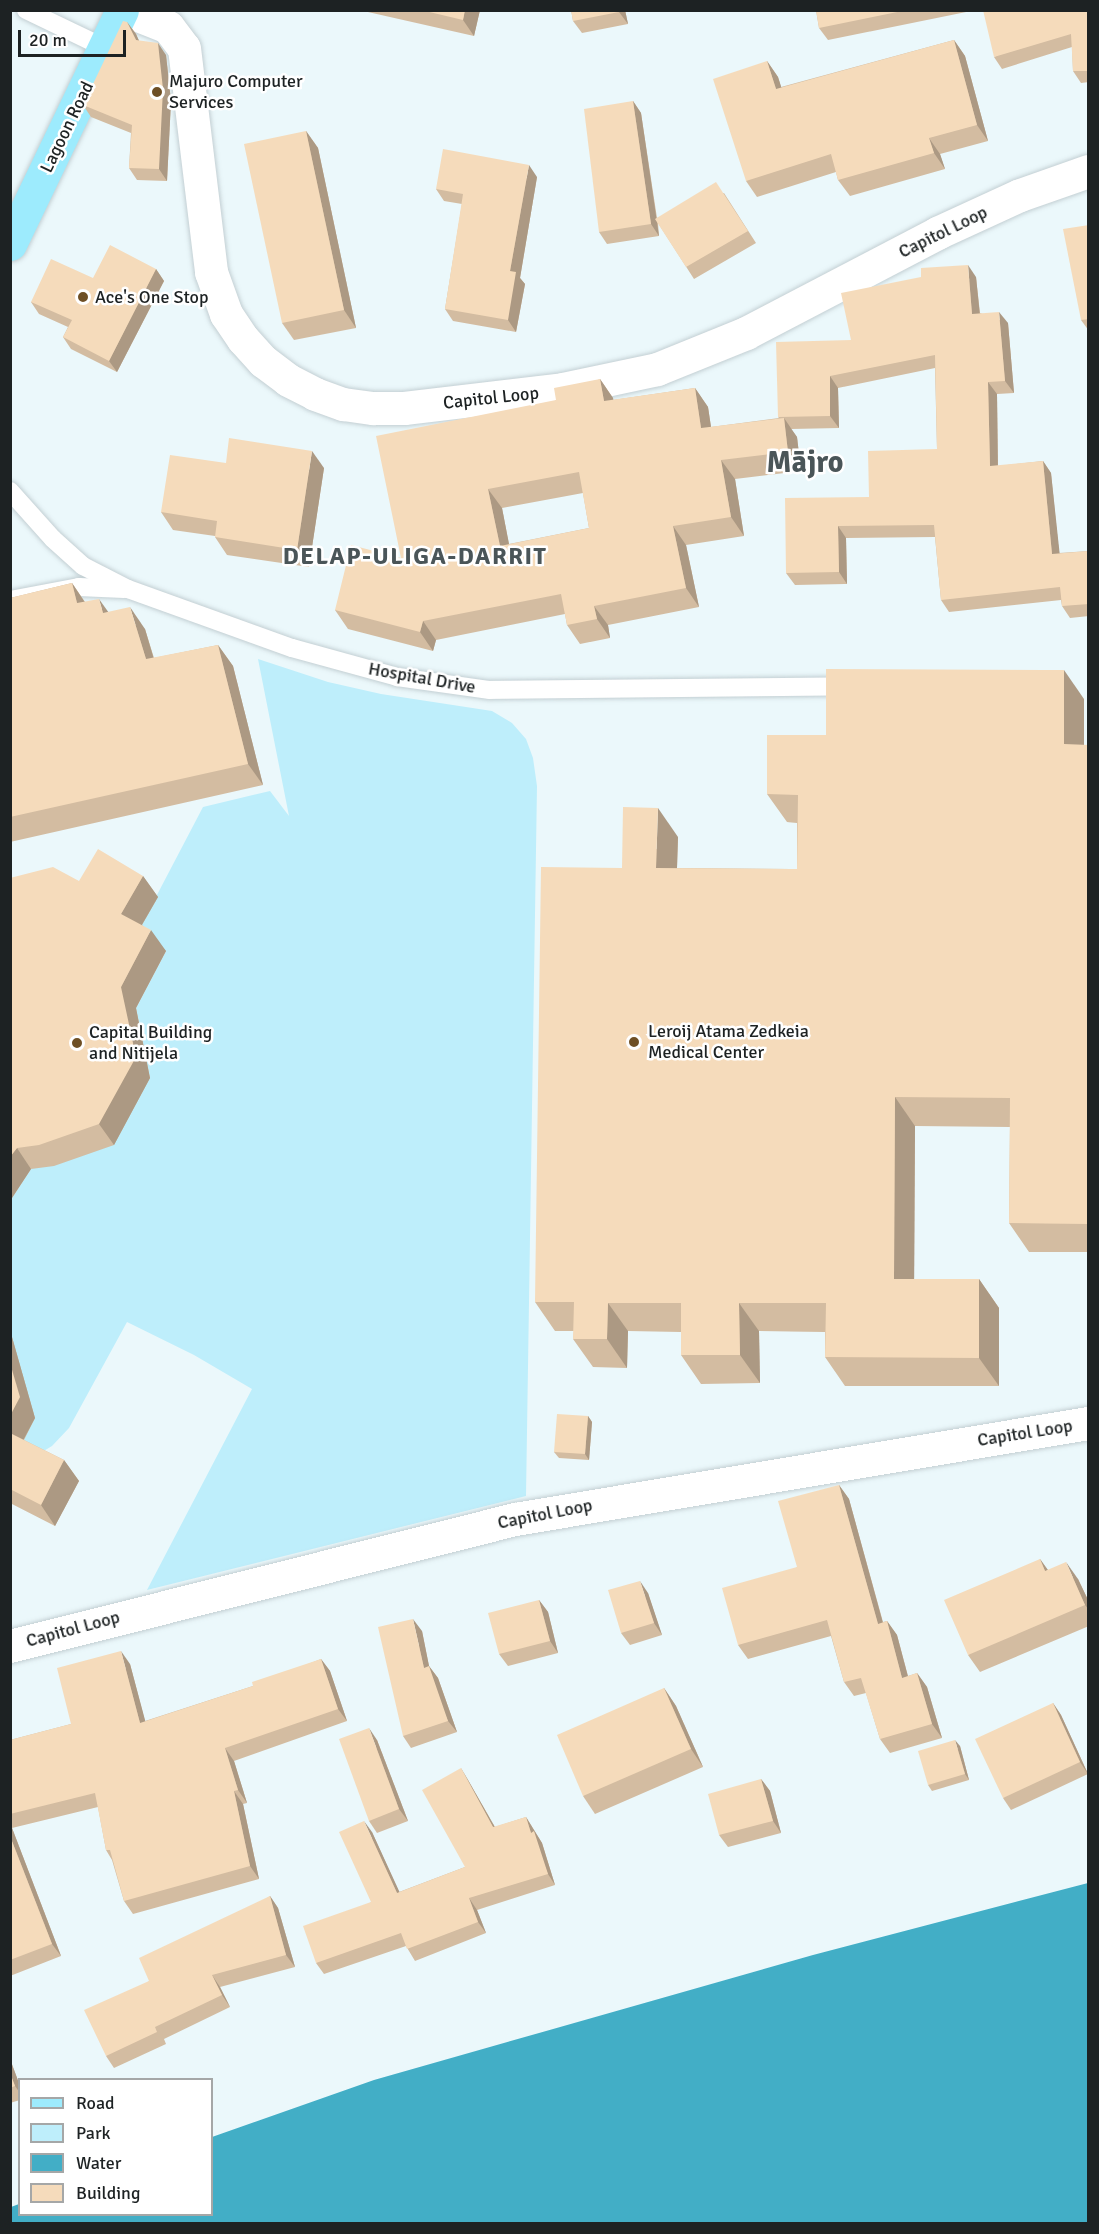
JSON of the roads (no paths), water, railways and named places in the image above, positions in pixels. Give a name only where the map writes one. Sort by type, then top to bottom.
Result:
[{"type":"main road","name":"Lagoon Road","points":[[10,244],[123,10]]},
{"type":"street","name":"Capitol Loop","points":[[123,10],[168,27],[184,48],[211,272],[226,314],[243,339],[263,361],[288,380],[315,394],[344,404],[374,408],[415,406],[563,389],[657,369],[746,333],[958,224],[1020,195],[1089,171]]},
{"type":"street","name":"Capitol Loop","points":[[10,1646],[515,1519],[1089,1422]]},
{"type":"lane","points":[[26,10],[105,48]]},
{"type":"lane","name":"Hospital Drive","points":[[10,491],[53,539],[83,566],[129,589],[291,648],[397,677],[490,690],[848,686]]},
{"type":"lane","points":[[10,600],[79,587],[129,589]]},
{"type":"water","points":[[1088,1883],[1088,2223],[11,2223],[11,2207],[18,2204],[18,2216],[213,2216],[213,2137],[374,2080],[813,1955]]},
{"type":"place","name":"Majuro Computer Services","points":[[157,92]]},
{"type":"place","name":"Ace's One Stop","points":[[83,297]]},
{"type":"place","name":"Leroij Atama Zedkeia Medical Center","points":[[634,1042]]},
{"type":"place","name":"Capital Building and Nitijela","points":[[77,1043]]},
{"type":"district","name":"Mājro","points":[[805,463]]},
{"type":"district","name":"DELAP-ULIGA-DARRIT","points":[[415,557]]}]
